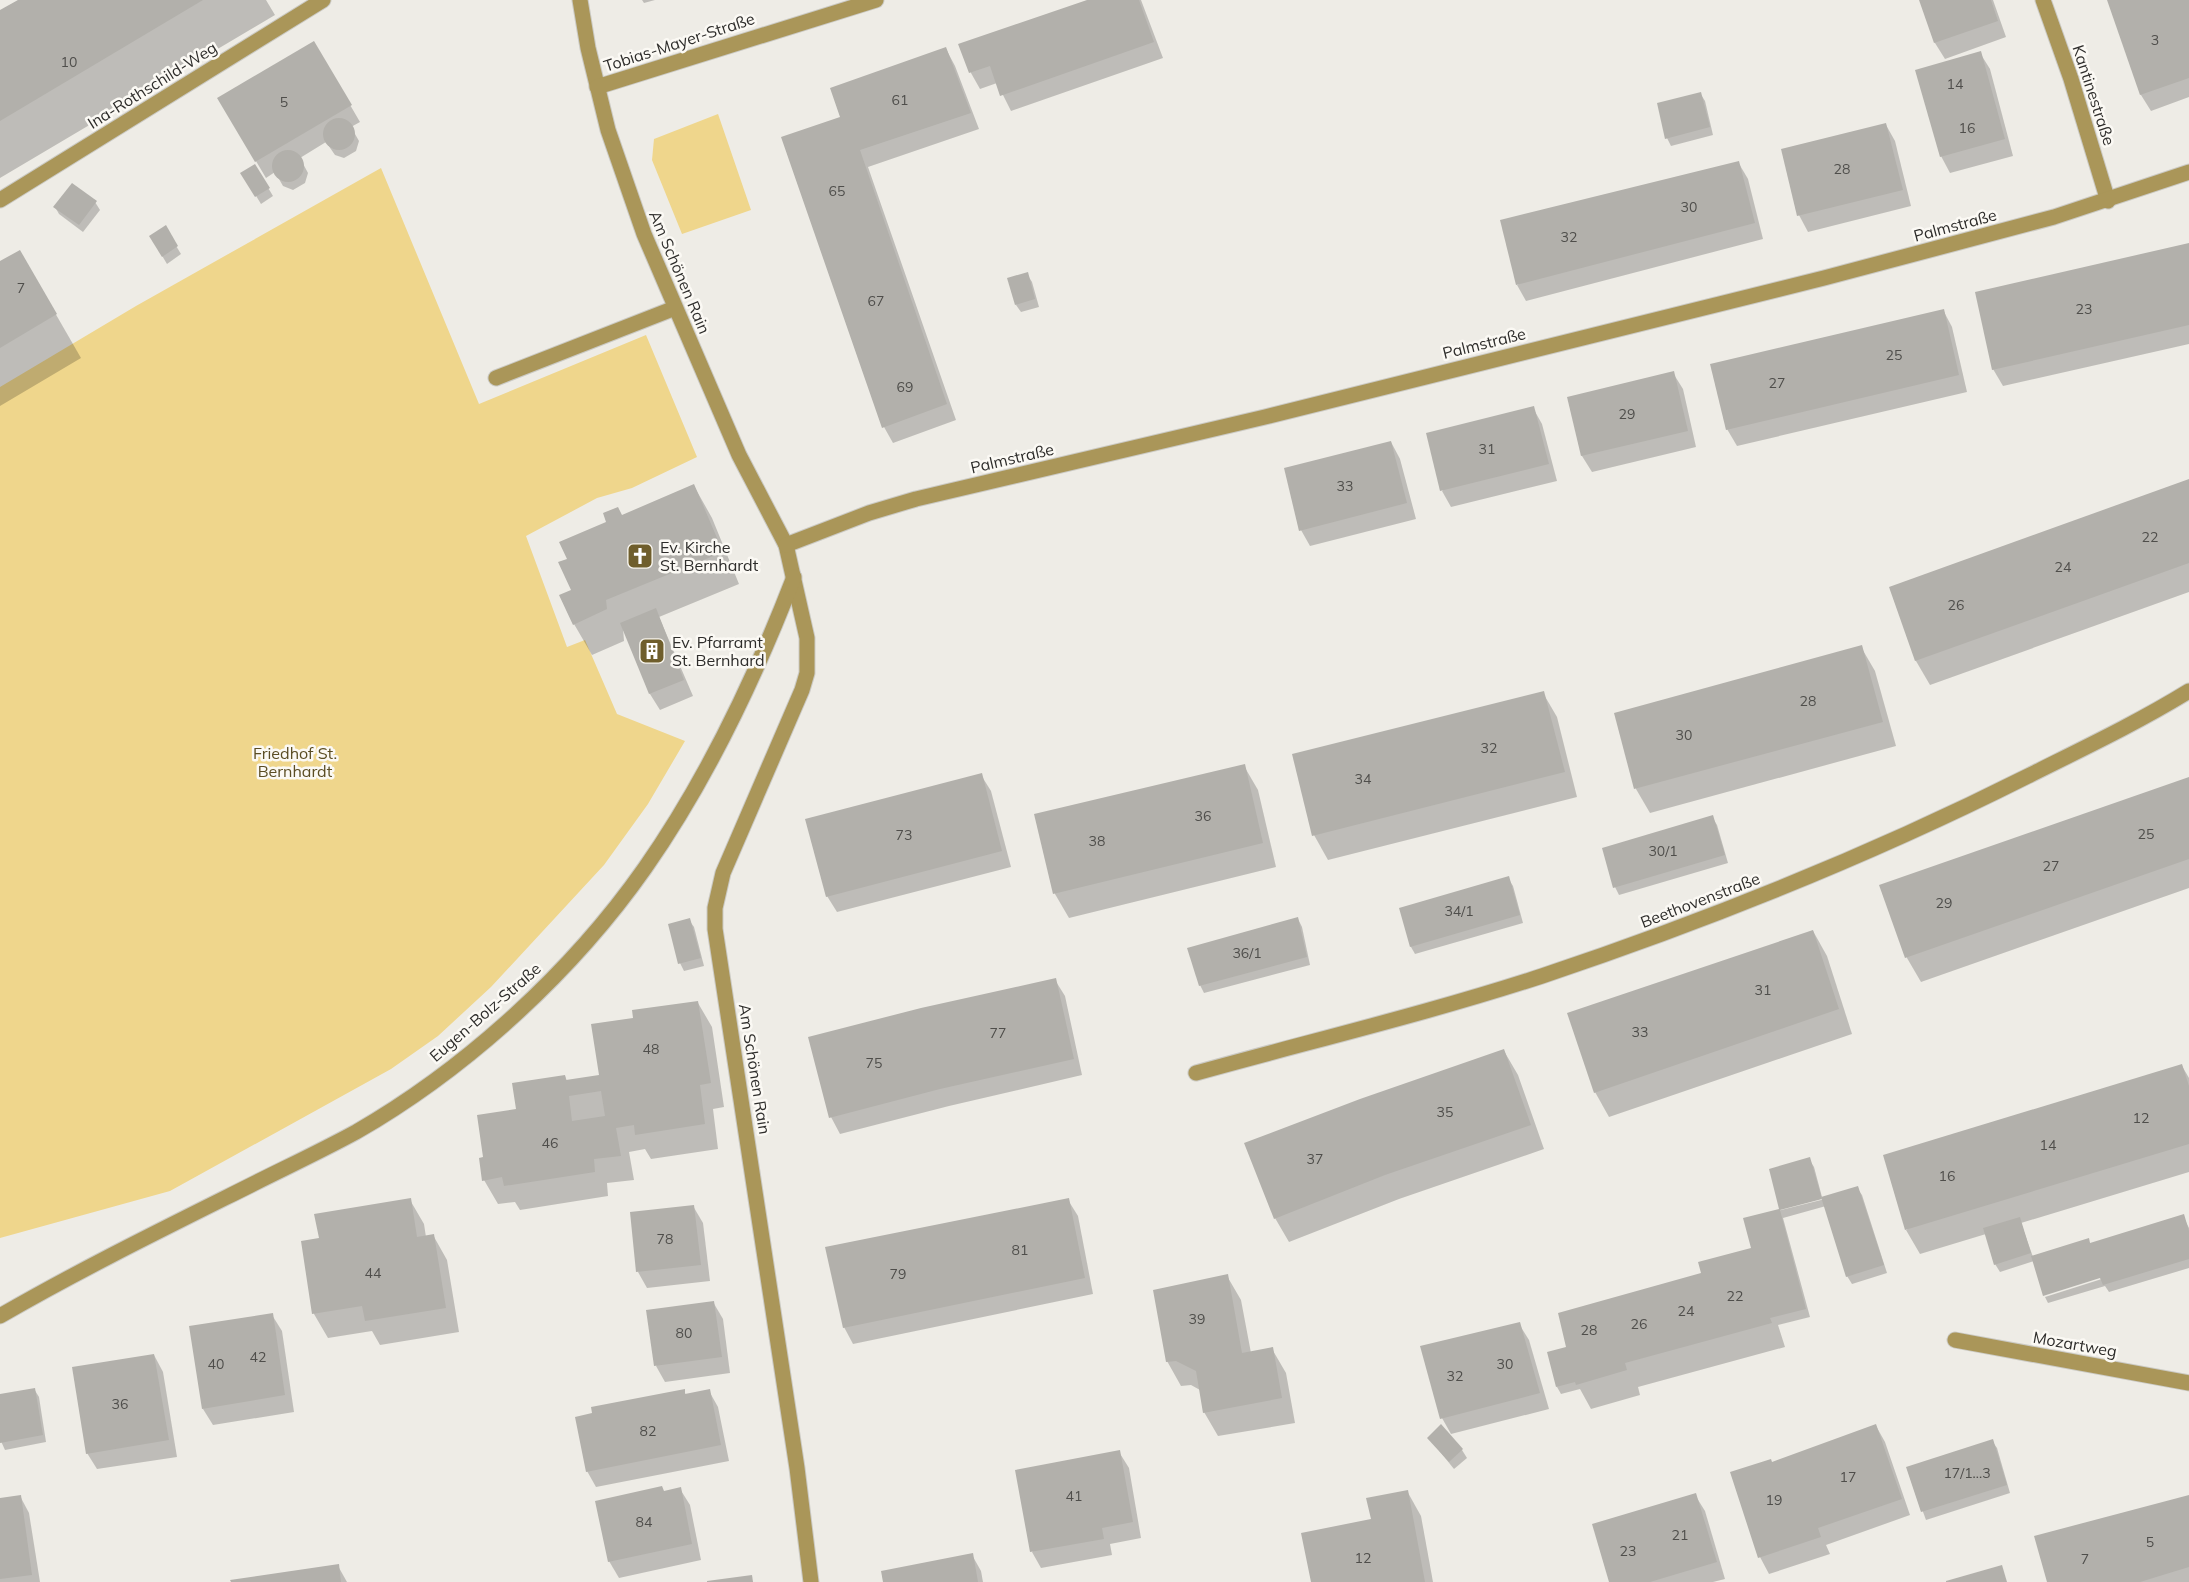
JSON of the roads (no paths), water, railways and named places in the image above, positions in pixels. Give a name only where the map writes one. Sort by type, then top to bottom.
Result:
[{"type":"street","name":"Ina-Rothschild-Weg","points":[[0,200],[323,0]]},
{"type":"street","name":"Am Schönen Rain","points":[[579,0],[608,130],[629,195],[739,455],[786,545]]},
{"type":"street","name":"Tobias-Mayer-Straße","points":[[597,87],[876,0]]},
{"type":"street","name":"Kantinestraße","points":[[2043,0],[2071,80],[2108,201]]},
{"type":"street","name":"Palmstraße","points":[[786,545],[869,513],[916,499],[1124,451],[1692,311],[2043,220],[2108,201],[2189,172]]},
{"type":"street","points":[[496,378],[675,308]]},
{"type":"street","points":[[786,545],[795,577]]},
{"type":"street","name":"Am Schönen Rain","points":[[795,577],[807,638],[807,673],[802,690],[723,873],[715,908],[715,929],[797,1468],[811,1582]]},
{"type":"street","name":"Eugen-Bolz-Straße","points":[[0,1316],[97,1263],[355,1132],[450,1069],[501,1026],[584,944],[627,892],[668,834],[698,784],[753,678],[795,577]]},
{"type":"street","name":"Beethovenstraße","points":[[1196,1073],[1507,987],[1671,932],[1839,864],[1968,806],[2141,719],[2189,691]]},
{"type":"street","name":"Mozartweg","points":[[1955,1340],[2189,1383]]},
{"type":"place","name":"Ev. Kirche St. Bernhardt","points":[[640,556]]},
{"type":"place","name":"Ev. Pfarramt St. Bernhard","points":[[652,651]]},
{"type":"park label","name":"Friedhof St. Bernhardt","points":[[295,762]]}]
